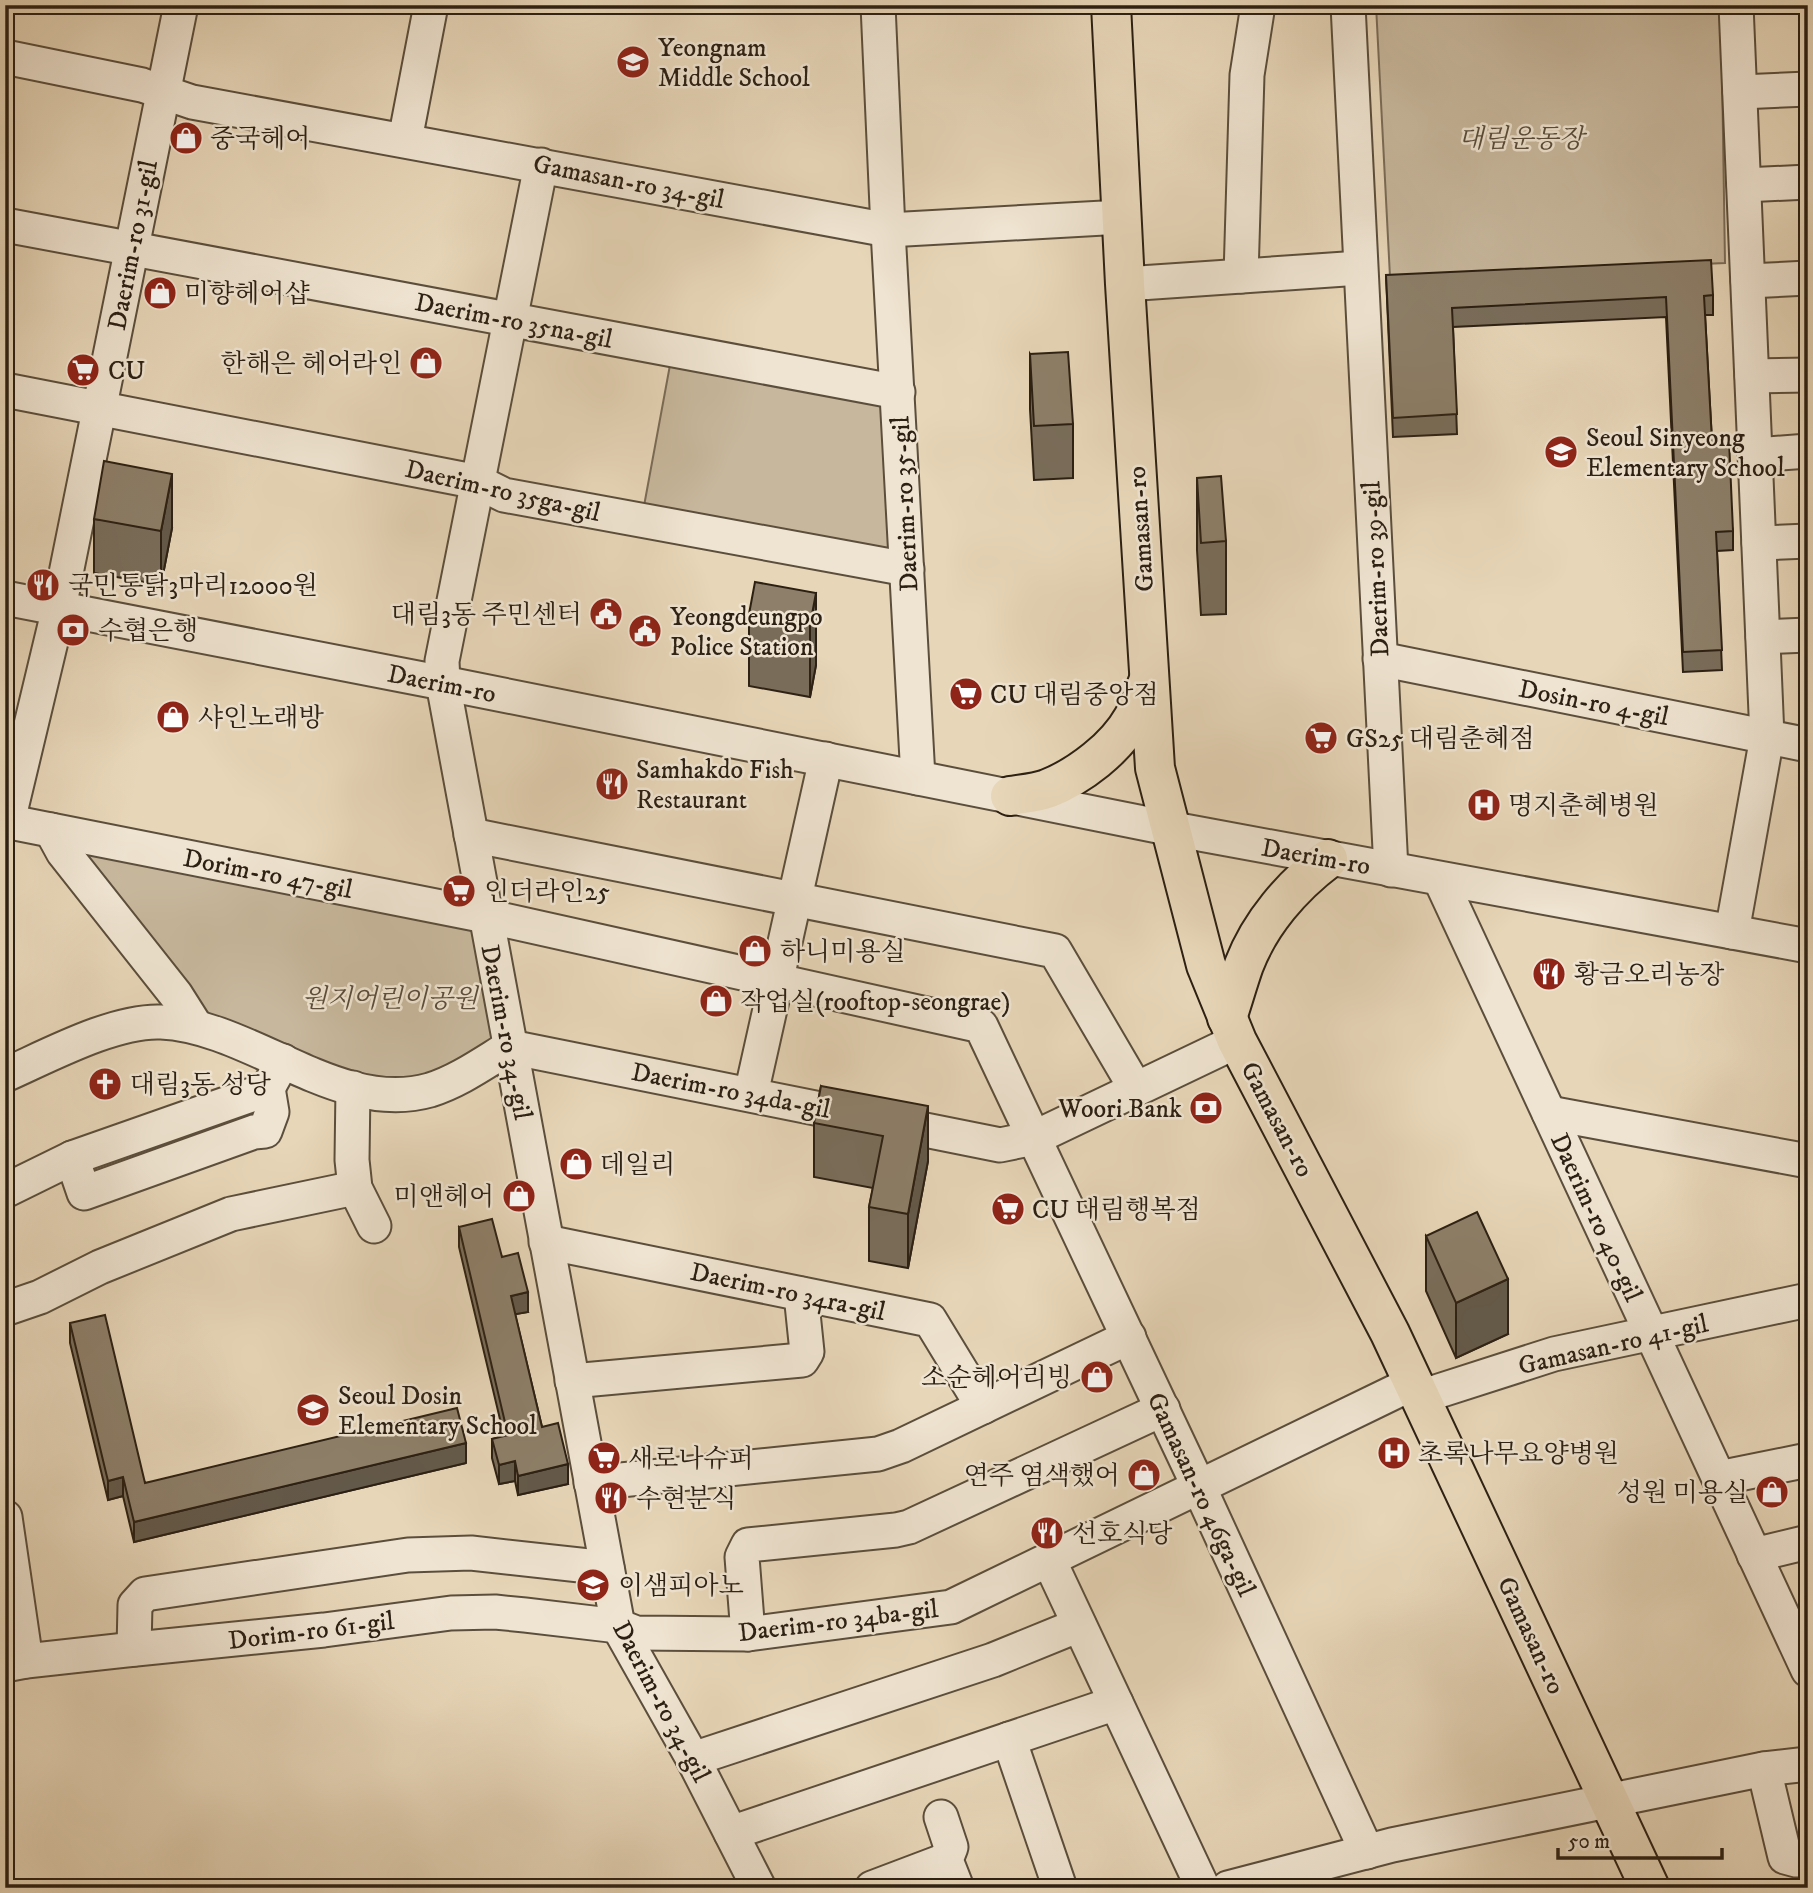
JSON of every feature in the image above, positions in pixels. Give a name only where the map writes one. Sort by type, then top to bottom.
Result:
[{"type":"main road","name":"Gamasan-ro","points":[[1111,5],[1155,768],[1206,964],[1232,1030],[1417,1390],[1650,1888]]},
{"type":"main road","points":[[1010,796],[1046,789],[1073,776],[1095,759],[1119,738],[1134,717],[1150,677]]},
{"type":"main road","points":[[1232,1030],[1245,964],[1264,927],[1291,892],[1328,859]]},
{"type":"street","name":"Daerim-ro 31-gil","points":[[59,608],[131,248],[152,89],[181,5]]},
{"type":"street","points":[[405,140],[431,5]]},
{"type":"street","name":"Daerim-ro 35-gil","points":[[878,5],[918,778]]},
{"type":"street","points":[[1241,276],[1247,75],[1258,5]]},
{"type":"street","name":"Daerim-ro 39-gil","points":[[1348,5],[1391,870]]},
{"type":"street","points":[[1732,932],[1768,737],[1736,5]]},
{"type":"street","name":"Gamasan-ro 34-gil","points":[[5,57],[152,89],[192,102],[888,230],[1122,217]]},
{"type":"street","points":[[1740,92],[1808,89]]},
{"type":"street","name":"Daerim-ro 34-gil","points":[[541,165],[442,661],[443,682],[618,1626],[693,1759],[759,1888]]},
{"type":"street","points":[[1744,185],[1808,182]]},
{"type":"street","name":"Daerim-ro 35na-gil","points":[[5,225],[898,392]]},
{"type":"street","points":[[1125,284],[1360,268]]},
{"type":"street","points":[[1748,281],[1808,278]]},
{"type":"street","points":[[1752,376],[1808,374]]},
{"type":"street","name":"Daerim-ro 35ga-gil","points":[[5,390],[478,482],[504,495],[907,569]]},
{"type":"street","points":[[1755,455],[1808,451]]},
{"type":"street","points":[[1759,543],[1808,541]]},
{"type":"street","name":"Daerim-ro","points":[[5,598],[443,682],[1328,859],[1808,946]]},
{"type":"street","points":[[7,821],[59,608]]},
{"type":"street","points":[[1763,637],[1808,635]]},
{"type":"street","name":"Dosin-ro 4-gil","points":[[1380,659],[1808,745]]},
{"type":"street","points":[[751,1094],[825,759]]},
{"type":"street","name":"Dorim-ro 47-gil","points":[[7,821],[486,916],[776,981]]},
{"type":"street","points":[[51,830],[63,852],[176,995],[195,1025]]},
{"type":"street","points":[[471,835],[1055,951],[1136,1089]]},
{"type":"street","name":"Daerim-ro 40-gil","points":[[1440,879],[1754,1555],[1797,1621],[1808,1670]]},
{"type":"street","name":"Gamasan-ro 46ga-gil","points":[[776,981],[981,1026],[1163,1409],[1367,1852]]},
{"type":"street","points":[[5,1075],[88,1039],[127,1026],[158,1021],[195,1025],[224,1035],[275,1074],[394,1094],[432,1089],[454,1080],[510,1047]]},
{"type":"street","name":"Gamasan-ro","points":[[1034,1138],[1136,1089],[1232,1030]]},
{"type":"street","name":"Daerim-ro 34da-gil","points":[[510,1047],[1000,1145],[1034,1138]]},
{"type":"street","points":[[5,1191],[72,1158],[84,1193],[254,1132],[265,1131],[272,1112],[275,1074]]},
{"type":"street","points":[[353,1088],[352,1160],[355,1188],[374,1226]]},
{"type":"street","points":[[1549,1113],[1808,1161]]},
{"type":"street","points":[[5,1308],[40,1297],[100,1266],[231,1214],[355,1188]]},
{"type":"street","name":"Daerim-ro 34ra-gil","points":[[546,1242],[930,1320],[983,1406]]},
{"type":"street","points":[[572,1381],[802,1360],[807,1352],[801,1294]]},
{"type":"street","name":"Gamasan-ro 41-gil","points":[[1417,1390],[1554,1354],[1808,1300]]},
{"type":"street","points":[[591,1483],[878,1454],[901,1447],[1129,1337]]},
{"type":"street","points":[[1199,1487],[1417,1390]]},
{"type":"street","points":[[748,1634],[742,1557],[748,1545],[896,1531],[909,1527],[1163,1409]]},
{"type":"street","points":[[1719,1478],[1808,1460]]},
{"type":"street","name":"Daerim-ro 34ba-gil","points":[[618,1626],[636,1633],[748,1634],[951,1607],[1199,1487]]},
{"type":"street","points":[[5,1517],[16,1663]]},
{"type":"street","points":[[1754,1555],[1808,1542]]},
{"type":"street","points":[[134,1649],[135,1605],[145,1594],[408,1555],[471,1553],[607,1568]]},
{"type":"street","points":[[1049,1560],[1203,1888]]},
{"type":"street","name":"Dorim-ro 61-gil","points":[[16,1663],[324,1630],[451,1612],[495,1612],[618,1626]]},
{"type":"street","points":[[693,1759],[993,1660],[1079,1625]]},
{"type":"street","points":[[731,1833],[1116,1703]]},
{"type":"street","points":[[1009,1739],[1060,1888]]},
{"type":"street","points":[[1228,1888],[1367,1852],[1609,1799],[1764,1769],[1808,1764]]},
{"type":"street","points":[[1764,1769],[1785,1857],[1808,1859]]},
{"type":"street","points":[[872,1888],[951,1874],[951,1847],[941,1818]]},
{"type":"green space","name":"대림운동장","points":[[1376,5],[1721,5],[1725,263],[1390,277]]},
{"type":"green space","points":[[670,365],[886,406],[894,551],[644,506]]},
{"type":"green space","name":"원지어린이공원","points":[[70,845],[475,924],[494,1044],[452,1074],[382,1086],[201,1018]]},
{"type":"building","points":[[1711,260],[1713,295],[1704,296],[1712,441],[1729,440],[1733,531],[1716,532],[1722,650],[1683,652],[1666,297],[1452,308],[1457,414],[1393,418],[1386,275]]},
{"type":"building","points":[[1068,352],[1073,424],[1034,426],[1030,354]]},
{"type":"building","points":[[104,461],[172,474],[161,531],[94,519]]},
{"type":"building","points":[[1221,476],[1226,541],[1201,543],[1197,478]]},
{"type":"building","points":[[755,582],[816,593],[810,625],[749,614]]},
{"type":"building","points":[[821,1086],[928,1106],[908,1214],[869,1207],[883,1136],[814,1123]]},
{"type":"building","points":[[1477,1212],[1508,1279],[1456,1303],[1426,1236]]},
{"type":"building","points":[[492,1219],[502,1257],[518,1253],[528,1292],[511,1296],[542,1427],[558,1423],[568,1464],[518,1476],[515,1461],[499,1465],[492,1439],[508,1435],[459,1227]]},
{"type":"building","points":[[105,1315],[145,1483],[457,1408],[466,1443],[134,1522],[123,1477],[108,1481],[70,1323]]},
{"type":"place","name":"Yeongnam Middle School","points":[[633,62]]},
{"type":"place","name":"중국헤어","points":[[186,138]]},
{"type":"place","name":"미향헤어샵","points":[[160,293]]},
{"type":"place","name":"한해은 헤어라인","points":[[426,363]]},
{"type":"place","name":"CU","points":[[83,370]]},
{"type":"place","name":"Seoul Sinyeong Elementary School","points":[[1561,452]]},
{"type":"place","name":"국민통닭3마리12000원","points":[[43,585]]},
{"type":"place","name":"대림3동 주민센터","points":[[606,614]]},
{"type":"place","name":"수협은행","points":[[73,630]]},
{"type":"place","name":"Yeongdeungpo Police Station","points":[[645,631]]},
{"type":"place","name":"CU 대림중앙점","points":[[966,694]]},
{"type":"place","name":"샤인노래방","points":[[173,717]]},
{"type":"place","name":"GS25 대림춘혜점","points":[[1321,738]]},
{"type":"place","name":"Samhakdo Fish Restaurant","points":[[612,784]]},
{"type":"place","name":"명지춘혜병원","points":[[1484,805]]},
{"type":"place","name":"인더라인25","points":[[459,891]]},
{"type":"place","name":"하니미용실","points":[[755,951]]},
{"type":"place","name":"황금오리농장","points":[[1549,974]]},
{"type":"place","name":"작업실(rooftop-seongrae)","points":[[716,1001]]},
{"type":"place","name":"대림3동 성당","points":[[105,1084]]},
{"type":"place","name":"Woori Bank","points":[[1206,1108]]},
{"type":"place","name":"데일리","points":[[576,1164]]},
{"type":"place","name":"미앤헤어","points":[[519,1196]]},
{"type":"place","name":"CU 대림행복점","points":[[1008,1209]]},
{"type":"place","name":"소순헤어리빙","points":[[1097,1377]]},
{"type":"place","name":"Seoul Dosin Elementary School","points":[[313,1410]]},
{"type":"place","name":"초록나무요양병원","points":[[1394,1453]]},
{"type":"place","name":"새로나슈퍼","points":[[604,1458]]},
{"type":"place","name":"연주 염색했어","points":[[1144,1475]]},
{"type":"place","name":"성원 미용실","points":[[1772,1492]]},
{"type":"place","name":"수현분식","points":[[611,1498]]},
{"type":"place","name":"선호식당","points":[[1047,1533]]},
{"type":"place","name":"이샘피아노","points":[[593,1585]]}]
